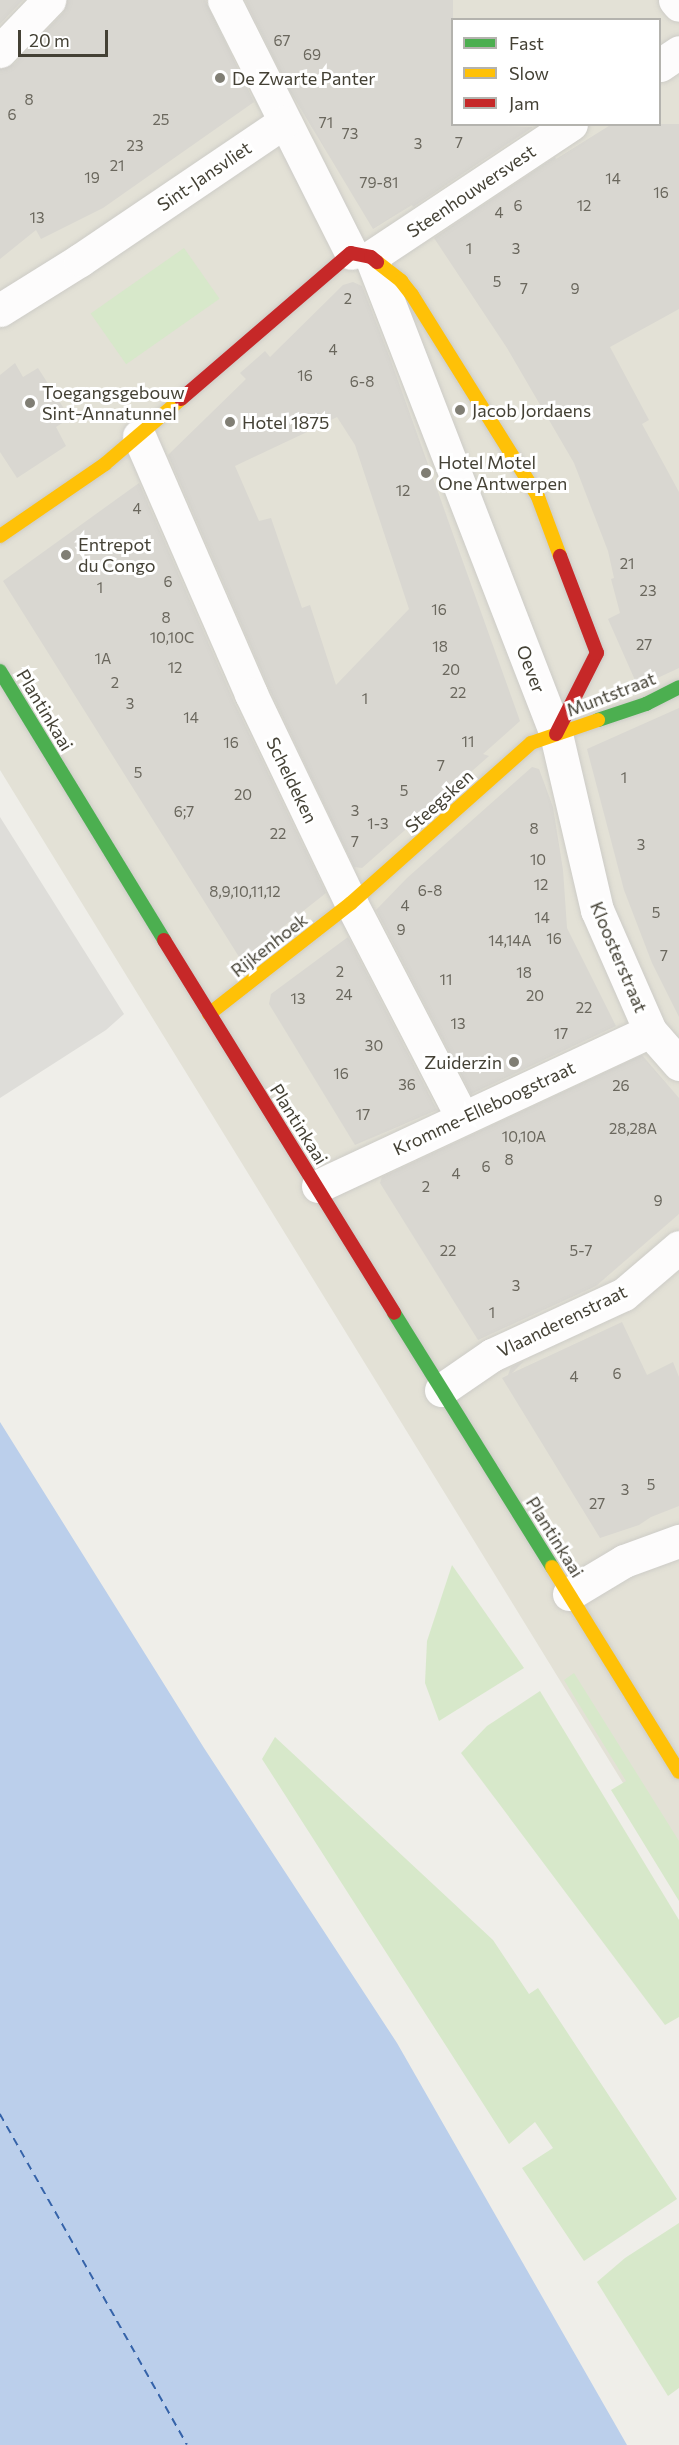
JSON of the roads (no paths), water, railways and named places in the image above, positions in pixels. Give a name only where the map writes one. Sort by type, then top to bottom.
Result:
[{"type":"street","points":[[0,51],[49,0]]},
{"type":"street","points":[[0,536],[105,464],[361,255],[284,122],[224,0]]},
{"type":"street","points":[[675,0],[679,5]]},
{"type":"street","points":[[661,64],[679,52]]},
{"type":"street","name":"Sint-Jansvliet","points":[[2,306],[284,122]]},
{"type":"street","name":"Steenhouwersvest","points":[[361,255],[567,126]]},
{"type":"street","name":"Oever","points":[[361,255],[556,734]]},
{"type":"street","name":"Oever","points":[[361,255],[401,281],[412,295],[538,496],[597,653],[556,734]]},
{"type":"street","name":"Scheldeken","points":[[139,436],[251,694],[351,903],[462,1117]]},
{"type":"street","name":"Plantinkaai","points":[[0,671],[209,1014],[318,1186],[441,1390],[679,1772]]},
{"type":"street","name":"Muntstraat","points":[[556,734],[646,704],[679,687]]},
{"type":"street","name":"Steegsken","points":[[351,903],[531,743],[556,734]]},
{"type":"street","name":"Kloosterstraat","points":[[556,734],[597,910],[650,1031],[679,1064]]},
{"type":"street","name":"Rijkenhoek","points":[[209,1014],[351,903]]},
{"type":"street","name":"Kromme-Elleboogstraat","points":[[318,1186],[650,1031]]},
{"type":"street","name":"Vlaanderenstraat","points":[[441,1390],[492,1355],[624,1294],[679,1247]]},
{"type":"street","points":[[569,1594],[624,1561],[679,1541]]},
{"type":"water","points":[[0,1422],[204,1748],[397,2043],[627,2445],[0,2445]]},
{"type":"place","name":"De Zwarte Panter","points":[[220,78]]},
{"type":"place","name":"Toegangsgebouw Sint-Annatunnel","points":[[30,403]]},
{"type":"place","name":"Jacob Jordaens","points":[[460,410]]},
{"type":"place","name":"Hotel 1875","points":[[230,422]]},
{"type":"place","name":"Hotel Motel One Antwerpen","points":[[426,473]]},
{"type":"place","name":"Entrepot du Congo","points":[[66,555]]},
{"type":"place","name":"Zuiderzin","points":[[514,1062]]}]
